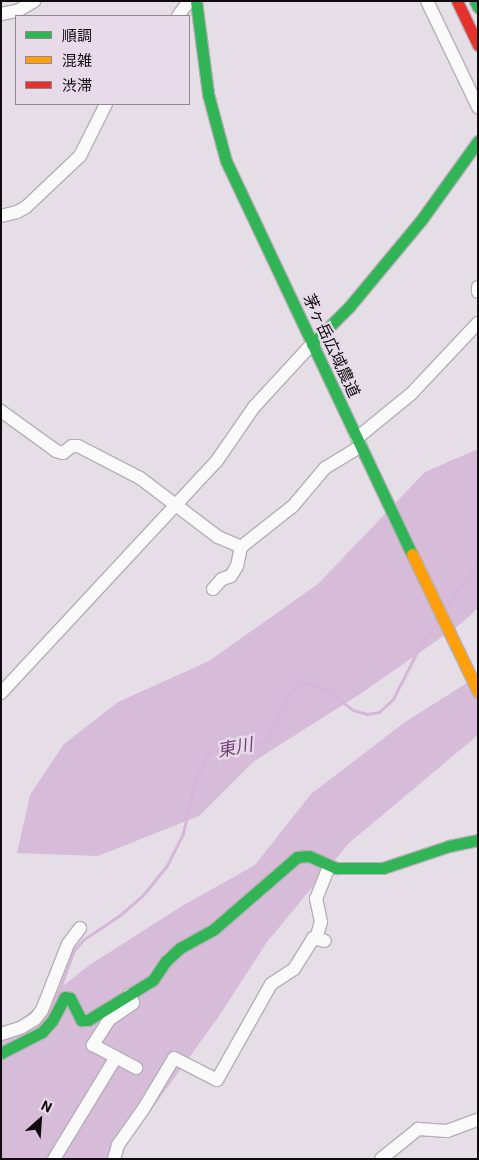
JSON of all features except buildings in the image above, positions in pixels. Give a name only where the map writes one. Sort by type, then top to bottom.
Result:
[{"type":"main road","name":"茅ヶ岳広域農道","points":[[196,1],[208,94],[226,161],[478,692]]},
{"type":"main road","points":[[457,1],[478,45]]},
{"type":"main road","points":[[475,1],[478,7]]},
{"type":"main road","points":[[312,344],[350,307],[422,219],[478,141]]},
{"type":"main road","points":[[1,1053],[32,1039],[42,1032],[52,1021],[65,997],[70,998],[81,1020],[88,1020],[153,980],[166,961],[180,948],[214,929],[297,857],[309,856],[329,866],[383,868],[449,846],[478,840]]},
{"type":"street","points":[[1,14],[17,12],[34,1]]},
{"type":"street","points":[[179,15],[189,1]]},
{"type":"street","points":[[427,1],[478,107]]},
{"type":"street","points":[[1,216],[17,212],[26,207],[80,156],[106,105]]},
{"type":"street","points":[[478,287],[478,292]]},
{"type":"street","points":[[214,589],[222,579],[231,576],[237,566],[241,547],[293,506],[325,468],[359,442],[411,394],[478,323]]},
{"type":"street","points":[[1,693],[216,462],[254,407],[312,344]]},
{"type":"street","points":[[1,412],[56,451],[62,453],[72,446],[78,446],[100,455],[140,478],[177,504],[218,537],[241,547]]},
{"type":"street","points":[[114,1159],[118,1145],[144,1108],[174,1058],[216,1080],[271,984],[294,969],[313,938],[320,940],[321,922],[316,899],[329,866]]},
{"type":"street","points":[[1,1034],[28,1023],[42,1010],[68,944],[80,928]]},
{"type":"street","points":[[129,995],[133,1003],[109,1020],[93,1045],[136,1068]]},
{"type":"street","points":[[54,1159],[116,1057]]},
{"type":"street","points":[[381,1159],[418,1129],[447,1131],[478,1120]]},
{"type":"shaded area","points":[[478,449],[478,608],[462,623],[360,694],[253,762],[199,816],[98,856],[17,853],[30,795],[64,744],[118,702],[209,661],[318,584],[425,472]]},
{"type":"shaded area","points":[[478,676],[478,735],[349,843],[267,942],[217,1019],[149,1113],[108,1159],[1,1159],[1,1035],[88,966],[182,906],[255,865],[311,794],[405,722]]},
{"type":"waterway","name":"東川","points":[[445,609],[478,562]]},
{"type":"waterway","name":"東川","points":[[57,996],[74,950],[83,940],[120,915],[143,895],[166,867],[183,833],[195,781],[208,754],[221,748],[243,749],[266,741],[289,694],[303,683],[310,683],[326,689],[353,710],[367,714],[379,712],[393,699],[420,646],[438,620]]},
{"type":"traffic: fast","points":[[196,1],[208,94],[226,161],[412,554]]},
{"type":"traffic: fast","points":[[475,1],[478,7]]},
{"type":"traffic: fast","points":[[312,344],[349,307],[422,219],[478,141]]},
{"type":"traffic: fast","points":[[1,1053],[42,1032],[52,1021],[65,997],[70,998],[81,1020],[88,1020],[153,980],[166,961],[180,948],[214,929],[297,857],[309,856],[336,868],[383,868],[449,846],[478,840]]},
{"type":"traffic: slow","points":[[412,554],[478,692]]},
{"type":"traffic: jam","points":[[457,1],[478,45]]}]
